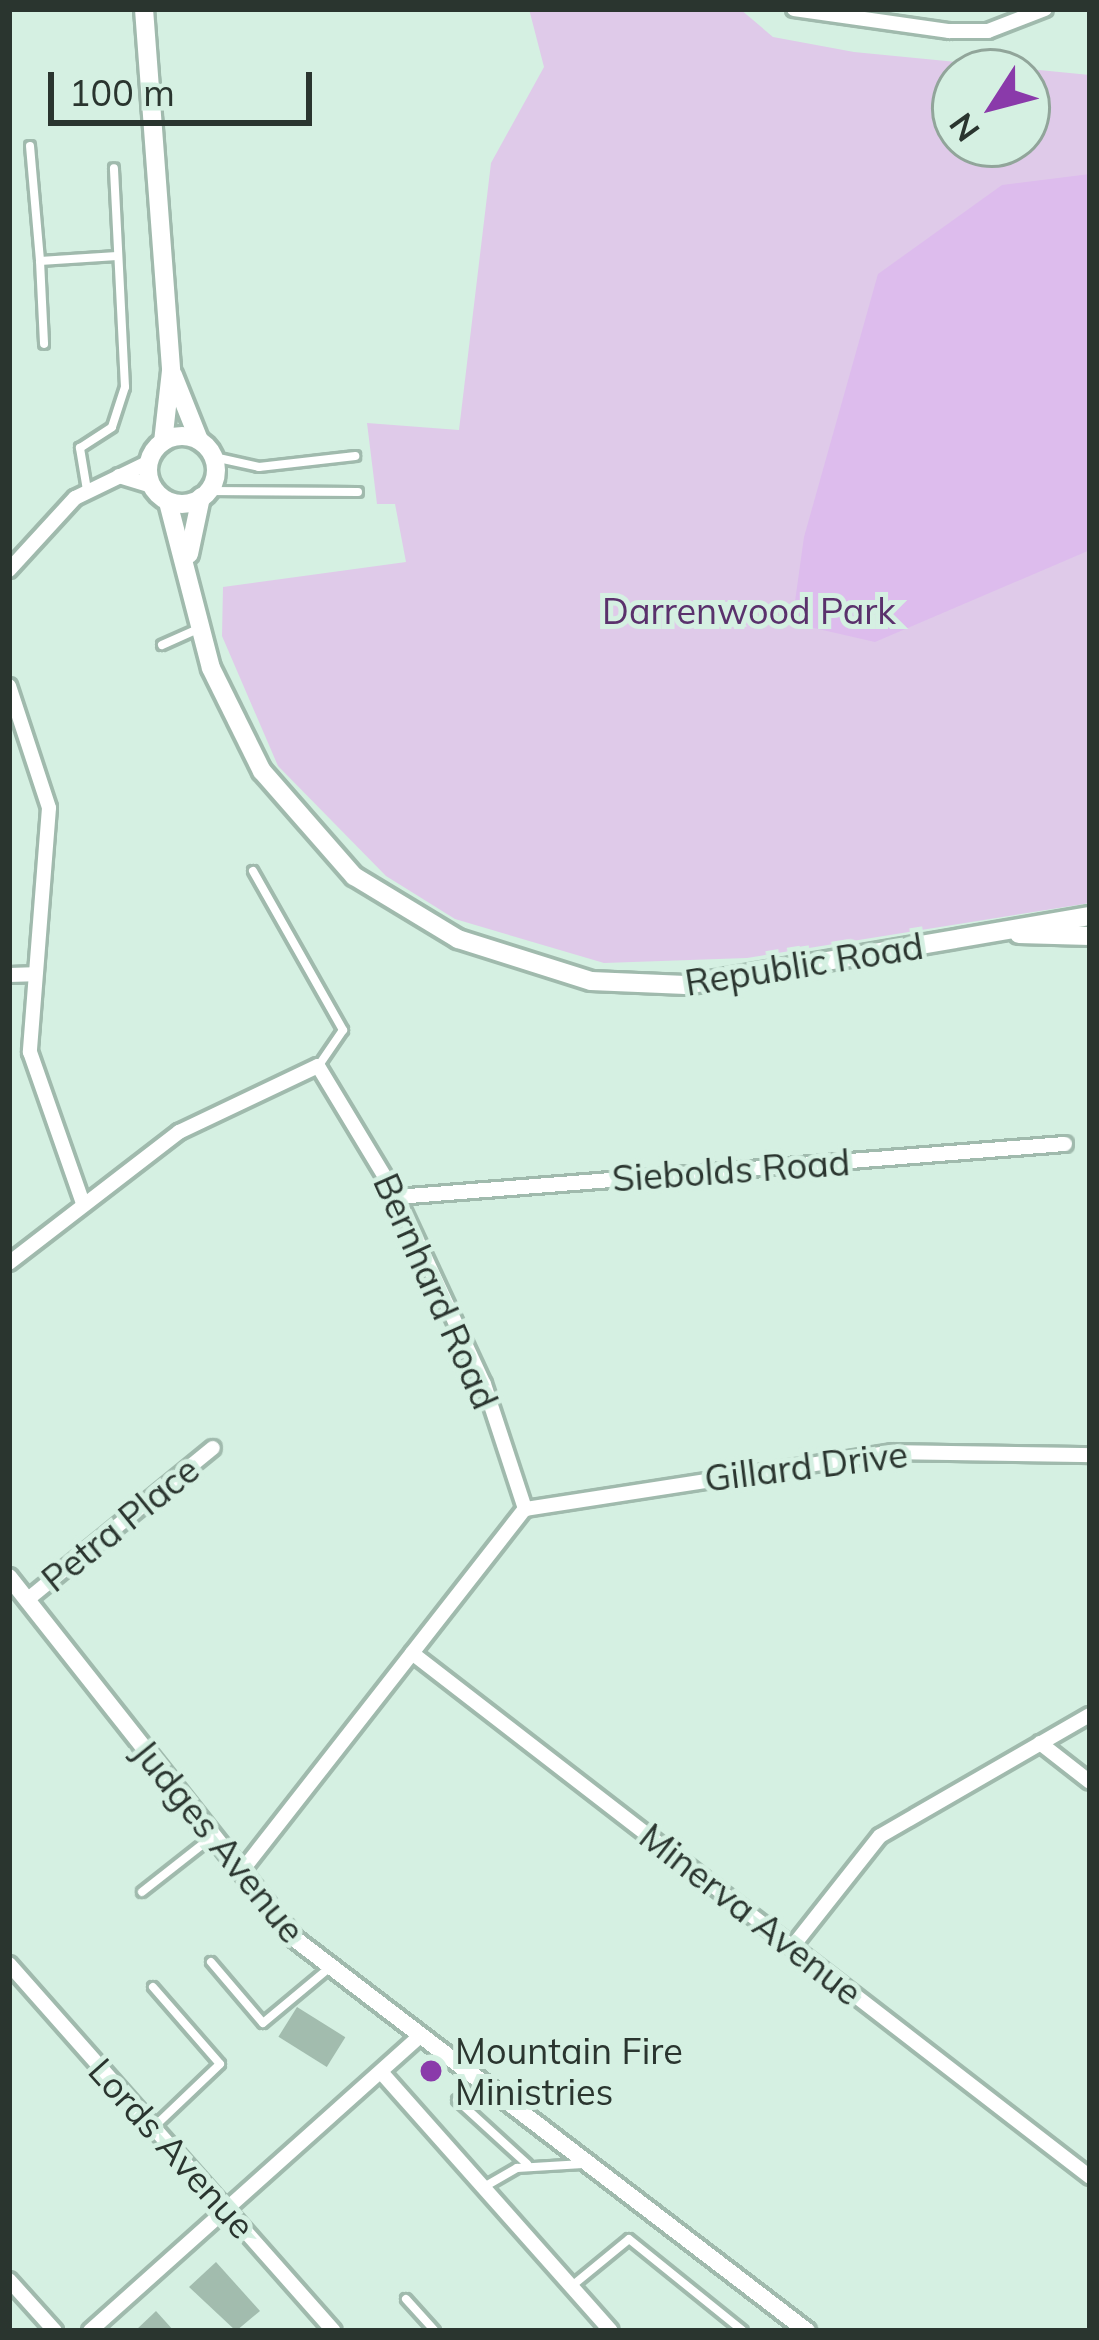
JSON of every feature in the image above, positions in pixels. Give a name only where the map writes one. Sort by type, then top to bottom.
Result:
[{"type":"main road","points":[[144,9],[171,370],[163,442],[149,462],[161,495],[205,494],[214,457],[199,440],[171,370]]},
{"type":"main road","points":[[163,442],[199,440]]},
{"type":"main road","name":"Republic Road","points":[[188,558],[205,494]]},
{"type":"main road","name":"Republic Road","points":[[161,495],[188,558],[198,629],[230,715],[306,826],[410,914],[496,955],[591,981],[686,985],[1090,916]]},
{"type":"main road","name":"Republic Road","points":[[997,933],[1090,936]]},
{"type":"street","points":[[794,9],[949,31],[1045,9]]},
{"type":"street","points":[[9,570],[87,490],[149,462]]},
{"type":"street","points":[[119,476],[161,495]]},
{"type":"street","points":[[9,686],[49,808],[33,974],[36,1085],[83,1203]]},
{"type":"street","points":[[9,975],[33,974]]},
{"type":"street","points":[[9,1264],[83,1203],[206,1115],[318,1066]]},
{"type":"street","name":"Bernhard Road","points":[[318,1066],[398,1196],[484,1384],[525,1509]]},
{"type":"street","name":"Siebolds Road","points":[[398,1196],[1065,1144]]},
{"type":"street","name":"Petra Place","points":[[27,1600],[214,1448]]},
{"type":"street","name":"Gillard Drive","points":[[525,1509],[859,1455],[1090,1455]]},
{"type":"street","points":[[241,1872],[525,1509]]},
{"type":"street","name":"Judges Avenue","points":[[9,1576],[241,1872],[330,1967],[807,2331]]},
{"type":"street","name":"Minerva Avenue","points":[[412,1653],[1090,2176]]},
{"type":"street","points":[[793,1946],[880,1835],[1090,1715]]},
{"type":"street","points":[[1040,1743],[1090,1782]]},
{"type":"street","name":"Lords Avenue","points":[[9,1964],[334,2331]]},
{"type":"street","points":[[90,2331],[420,2036]]},
{"type":"street","points":[[381,2072],[611,2331]]},
{"type":"street","points":[[9,2280],[55,2331]]},
{"type":"street","name":"Judges Avenue","points":[[748,2290],[793,2331]]},
{"type":"lane","points":[[30,146],[44,344]]},
{"type":"lane","points":[[87,490],[80,448],[122,407],[113,168]]},
{"type":"lane","points":[[40,261],[117,256]]},
{"type":"lane","points":[[214,457],[259,467],[355,455]]},
{"type":"lane","points":[[205,494],[358,492]]},
{"type":"lane","points":[[161,645],[198,629]]},
{"type":"lane","points":[[253,871],[343,1030],[318,1066]]},
{"type":"lane","points":[[142,1892],[213,1836]]},
{"type":"lane","points":[[211,1962],[263,2023],[330,1967]]},
{"type":"lane","points":[[153,1987],[220,2064],[153,2127]]},
{"type":"lane","points":[[457,2099],[528,2165],[572,2173],[584,2163]]},
{"type":"lane","points":[[484,2187],[528,2165]]},
{"type":"lane","points":[[572,2287],[629,2239],[743,2331]]},
{"type":"lane","points":[[406,2299],[435,2331]]},
{"type":"green space","name":"Darrenwood Park","points":[[529,9],[740,9],[773,37],[931,60],[931,168],[1051,168],[1051,71],[1090,75],[1090,903],[747,958],[604,963],[455,919],[386,876],[278,766],[222,636],[223,587],[406,562],[395,504],[377,504],[367,423],[459,430],[491,163],[544,67]]},
{"type":"shaded area","points":[[1090,174],[1090,550],[875,642],[792,623],[804,537],[878,274],[1002,185]]},
{"type":"building","points":[[297,2007],[345,2037],[327,2067],[278,2037]]},
{"type":"building","points":[[216,2262],[260,2311],[236,2331],[189,2287]]},
{"type":"building","points":[[156,2311],[174,2331],[135,2331]]},
{"type":"place","name":"Mountain Fire Ministries","points":[[431,2071]]}]
